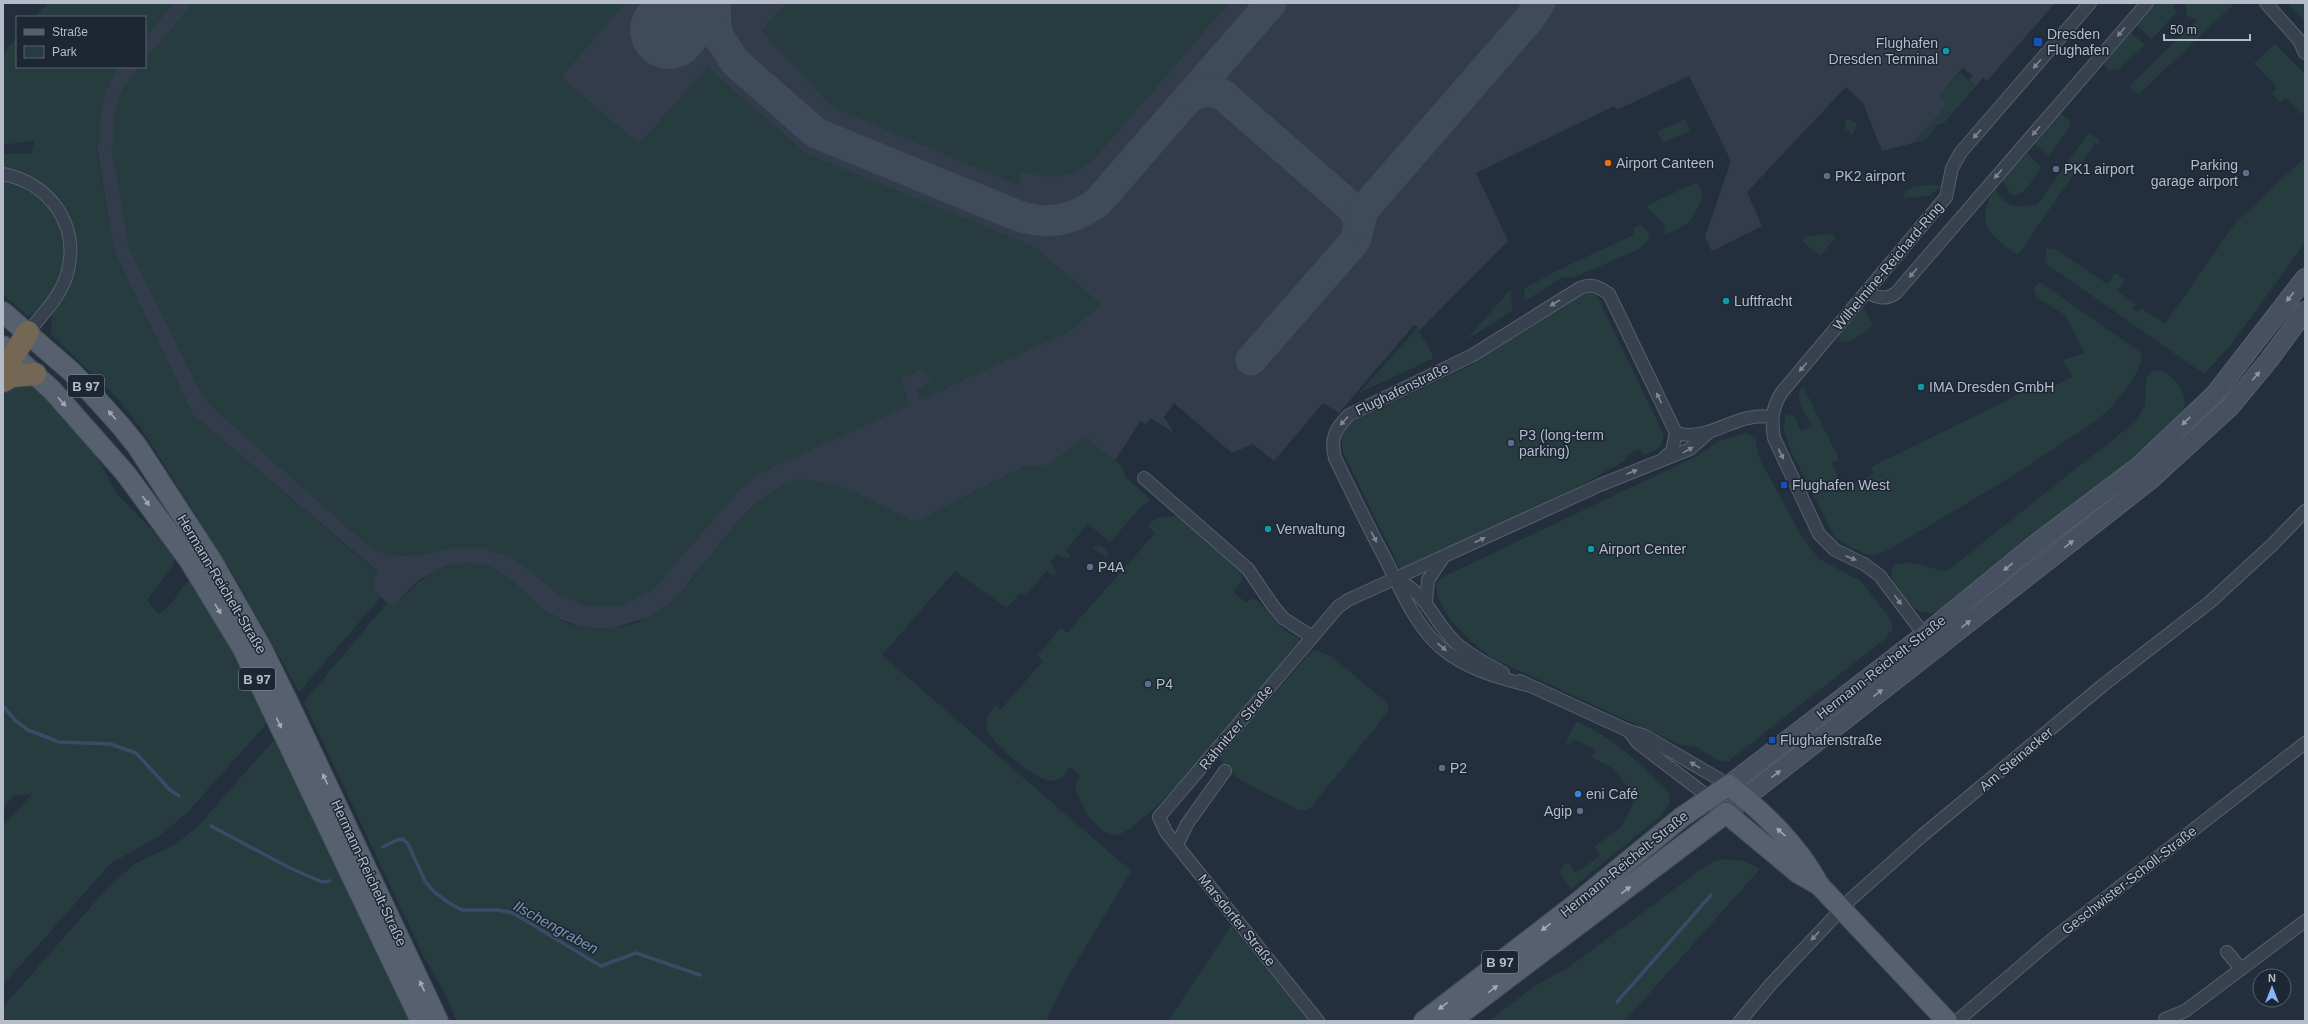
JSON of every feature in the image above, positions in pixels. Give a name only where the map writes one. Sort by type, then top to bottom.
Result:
[{"type":"highway","points":[[6,355],[28,332]]},
{"type":"highway","points":[[3,381],[12,376],[35,374]]},
{"type":"main road","name":"Hermann-Reichelt-Straße","points":[[1451,1021],[1745,798],[1929,641],[2038,542],[2139,466],[2214,394],[2305,278]]},
{"type":"main road","name":"Hermann-Reichelt-Straße","points":[[1424,1021],[1577,903],[1670,827],[2149,481],[2231,406],[2269,360],[2305,311]]},
{"type":"main road","name":"B 97","points":[[3,312],[28,332]]},
{"type":"main road","name":"Hermann-Reichelt-Straße","points":[[28,332],[74,374],[137,446],[212,561],[262,649],[287,699],[438,1021]]},
{"type":"main road","name":"Hermann-Reichelt-Straße","points":[[6,355],[35,374],[126,474],[189,560],[238,640],[421,1021]]},
{"type":"main road","name":"Flughafenstraße","points":[[1729,785],[1787,836],[1806,862],[1819,885]]},
{"type":"main road","name":"Flughafenstraße","points":[[1710,798],[1798,873],[1819,885],[1947,1021]]},
{"type":"street","name":"Wilhelmine-Reichard-Ring","points":[[1929,641],[1880,576],[1864,564],[1836,550],[1819,534],[1774,438],[1772,417],[1775,404],[1782,392],[1946,197],[1952,168],[1961,152],[2090,3]]},
{"type":"street","points":[[1866,292],[1879,298],[1886,298],[1896,292],[2146,3]]},
{"type":"street","points":[[2266,3],[2299,40],[2305,53]]},
{"type":"street","points":[[3,174],[20,178],[38,187],[51,200],[62,217],[70,245],[67,274],[61,289],[28,332]]},
{"type":"street","name":"Flughafenstraße","points":[[1527,685],[1472,668],[1440,646],[1414,615],[1335,458],[1332,441],[1335,431],[1349,416],[1473,355],[1580,288],[1589,284],[1600,288],[1609,294],[1676,433]]},
{"type":"street","points":[[1664,458],[1672,451],[1676,433],[1691,436],[1708,433],[1741,418],[1755,416],[1772,417]]},
{"type":"street","points":[[1426,601],[1428,580],[1444,557],[1600,485],[1664,458],[1676,456],[1690,450],[1708,433]]},
{"type":"street","points":[[1144,478],[1248,568],[1272,606],[1283,618],[1312,637]]},
{"type":"street","name":"Am Steinacker","points":[[1740,1021],[1771,984],[1842,908],[1924,835],[2102,686],[2210,602],[2272,546],[2305,510]]},
{"type":"street","name":"Rähnitzer Straße","points":[[1159,818],[1338,607],[1348,600],[1444,557]]},
{"type":"street","name":"Flughafenstraße","points":[[1395,578],[1413,589],[1426,601],[1443,628],[1459,645],[1482,662],[1527,685],[1579,707],[1628,731],[1645,736],[1729,785]]},
{"type":"street","name":"Flughafenstraße","points":[[1628,731],[1638,743],[1710,798]]},
{"type":"street","name":"Geschwister-Scholl-Straße","points":[[1957,1021],[2054,938],[2305,743]]},
{"type":"street","points":[[1177,845],[1187,824],[1225,771]]},
{"type":"street","name":"Marsdorfer Straße","points":[[1159,818],[1166,832],[1318,1021]]},
{"type":"street","points":[[2166,1019],[2185,1011],[2305,921]]},
{"type":"street","points":[[2227,952],[2241,969]]},
{"type":"shaded area","points":[[166,3],[2055,3],[1987,81],[1983,78],[1976,86],[1969,80],[1973,76],[1963,68],[1939,96],[1948,104],[1913,143],[1882,151],[1863,103],[1846,87],[1747,192],[1762,226],[1712,251],[1705,237],[1731,161],[1689,76],[1617,110],[1614,106],[1476,173],[1508,241],[1420,330],[1414,325],[1339,413],[1323,403],[1274,461],[1253,444],[1232,453],[1174,403],[1164,417],[1174,433],[1151,418],[1146,424],[1140,421],[1115,461],[1118,478],[1007,608],[955,571],[748,510],[675,599],[650,617],[609,629],[581,627],[560,619],[541,608],[502,574],[446,566],[422,578],[410,588],[395,606],[391,606],[373,590],[372,586],[377,571],[193,415],[114,251],[94,127],[95,110],[113,68],[146,68],[146,27]]},
{"type":"green space","points":[[48,3],[174,3],[146,37],[146,16],[36,16]]},
{"type":"green space","points":[[193,3],[625,3],[561,77],[639,144],[707,67],[807,154],[1035,247],[1102,305],[1071,330],[921,400],[917,390],[931,382],[922,368],[901,380],[910,405],[762,472],[742,487],[653,590],[621,606],[586,606],[558,594],[516,560],[483,548],[451,548],[422,556],[387,555],[369,547],[209,404],[201,393],[129,248],[111,146],[114,145],[115,112],[120,94],[131,76],[138,68],[146,68],[146,59]]},
{"type":"green space","points":[[786,3],[1229,3],[1095,158],[1077,170],[1060,176],[1043,176],[1022,172],[1017,185],[833,107],[761,31]]},
{"type":"green space","points":[[2155,3],[2173,3],[2176,13],[2152,39],[2136,25]]},
{"type":"green space","points":[[2185,3],[2235,3],[2138,95],[2129,86],[2198,20],[2187,16]]},
{"type":"green space","points":[[2287,3],[2305,3],[2305,22]]},
{"type":"green space","points":[[2130,32],[2145,45],[2118,70],[2108,71],[2104,63]]},
{"type":"green space","points":[[16,38],[16,68],[119,68],[109,84],[103,103],[100,122],[100,143],[96,143],[114,251],[193,415],[377,572],[373,586],[375,591],[381,597],[299,692],[233,574],[141,428],[116,397],[51,334],[52,311],[73,272],[76,250],[69,217],[3,170],[3,153],[31,154],[35,140],[3,145],[3,53]]},
{"type":"green space","points":[[2275,44],[2305,74],[2305,111],[2301,114],[2286,98],[2280,103],[2272,93],[2277,88],[2254,63]]},
{"type":"green space","points":[[1960,73],[1976,86],[1944,123],[1937,125],[1925,140],[1913,143],[1948,104],[1939,96]]},
{"type":"green space","points":[[2061,114],[2069,119],[2071,125],[2049,156],[2034,144],[2058,115]]},
{"type":"green space","points":[[1685,119],[1690,131],[1663,143],[1657,132]]},
{"type":"green space","points":[[1850,119],[1857,124],[1853,135],[1849,134],[1849,130],[1846,130],[1845,120]]},
{"type":"green space","points":[[2089,132],[2100,141],[2098,144],[2095,143],[2018,255],[1993,235],[1985,220],[1989,201],[1995,189],[1999,196],[2008,204],[2017,206],[2037,205]]},
{"type":"green space","points":[[2027,153],[2041,167],[2025,190],[2017,195],[2012,195],[2002,181]]},
{"type":"green space","points":[[2305,157],[2305,243],[2230,346],[2204,374],[2048,265],[2045,260],[2047,248],[2052,250],[2054,248],[2107,284],[2115,273],[2125,280],[2117,291],[2136,304],[2133,309],[2138,312],[2141,308],[2165,324],[2236,222]]},
{"type":"green space","points":[[1868,171],[1871,172],[1873,181],[1856,182]]},
{"type":"green space","points":[[3,180],[22,186],[38,196],[50,209],[59,223],[64,240],[65,257],[61,275],[45,304],[39,310],[28,316],[3,295]]},
{"type":"green space","points":[[1697,182],[1703,195],[1690,221],[1665,235],[1665,228],[1661,220],[1646,206]]},
{"type":"green space","points":[[1943,185],[1929,196],[1903,198],[1909,189],[1914,187]]},
{"type":"green space","points":[[1642,225],[1649,234],[1648,240],[1640,249],[1574,277],[1563,277],[1525,301],[1524,289],[1552,273],[1633,235],[1634,227]]},
{"type":"green space","points":[[1833,234],[1835,238],[1820,256],[1802,241],[1806,236]]},
{"type":"green space","points":[[2040,282],[2140,352],[2140,365],[2131,382],[2118,399],[2094,422],[2022,470],[1886,551],[1874,555],[1865,554],[1848,546],[1834,536],[1789,447],[1784,430],[1785,417],[1788,414],[1794,416],[1801,431],[1812,426],[1799,401],[1798,395],[1803,386],[1839,459],[1831,463],[1844,488],[1874,474],[1871,467],[2038,385],[2042,392],[2072,377],[2063,360],[2085,353],[2065,315],[2038,298],[2034,293],[2034,287]]},
{"type":"green space","points":[[1511,289],[1512,311],[1466,340]]},
{"type":"green space","name":"P3 (long-term parking)","points":[[1591,293],[1597,296],[1663,433],[1663,441],[1659,447],[1645,455],[1638,449],[1627,455],[1626,460],[1553,501],[1403,569],[1400,568],[1343,452],[1342,439],[1346,429],[1352,422],[1471,365],[1556,308],[1582,295]]},
{"type":"green space","points":[[1861,306],[1873,324],[1867,331],[1853,339],[1843,342],[1839,341],[1839,332]]},
{"type":"green space","points":[[1417,328],[1433,355],[1432,359],[1359,393]]},
{"type":"green space","points":[[2159,370],[2175,380],[2183,395],[2185,407],[2174,423],[2086,498],[1940,611],[1931,613],[1921,612],[1909,603],[1896,587],[1892,578],[1891,571],[1895,566],[1903,563],[1912,563],[1946,571],[1952,567],[2135,422],[2145,405],[2146,379],[2151,372]]},
{"type":"green space","points":[[20,381],[34,386],[85,436],[117,494],[175,553],[173,566],[147,600],[158,614],[168,607],[187,582],[191,582],[236,657],[268,722],[187,813],[159,836],[110,864],[3,985],[3,826],[32,794],[14,796],[3,808],[3,388]]},
{"type":"green space","points":[[1747,433],[1755,439],[1760,460],[1801,535],[1819,559],[1861,581],[1892,621],[1892,629],[1885,639],[1727,762],[1717,760],[1697,747],[1681,745],[1494,659],[1466,636],[1448,616],[1437,594],[1436,583],[1443,577],[1699,455],[1718,441]]},
{"type":"green space","points":[[1086,438],[1122,466],[1125,477],[1150,499],[1147,504],[1143,505],[1110,542],[1088,524],[1065,551],[1071,556],[1068,559],[1056,555],[1050,562],[1057,573],[1054,576],[1047,571],[1025,596],[1020,593],[1007,608],[955,571],[882,655],[1131,871],[1064,983],[1046,1021],[457,1021],[441,986],[424,957],[304,702],[387,603],[395,606],[407,592],[421,580],[437,570],[455,564],[476,563],[489,566],[501,572],[543,608],[567,623],[582,627],[595,628],[632,624],[650,617],[666,606],[693,578],[738,521],[766,496],[781,486],[796,480],[805,480],[838,486],[861,495],[915,522],[1022,467],[1047,465]]},
{"type":"green space","name":"P4","points":[[1174,516],[1186,522],[1241,570],[1242,580],[1233,591],[1246,603],[1251,598],[1258,601],[1277,623],[1286,631],[1300,639],[1301,643],[1210,750],[1154,808],[1132,827],[1116,835],[1109,834],[1095,824],[1080,800],[1075,785],[1080,775],[1070,767],[1062,777],[1054,781],[1036,775],[1017,762],[993,739],[987,730],[987,716],[996,705],[1001,709],[1043,661],[1037,655],[1061,628],[1067,633],[1155,533],[1148,526],[1156,518]]},
{"type":"green space","points":[[1096,545],[1107,551],[1109,555],[1106,558],[1093,548]]},
{"type":"green space","points":[[1316,650],[1331,656],[1386,702],[1389,708],[1387,713],[1311,807],[1306,810],[1298,810],[1240,779],[1230,772],[1223,764],[1220,756],[1311,652]]},
{"type":"green space","points":[[1578,722],[1591,728],[1626,752],[1668,791],[1670,802],[1663,814],[1571,889],[1562,877],[1560,871],[1563,865],[1570,864],[1576,873],[1601,855],[1594,847],[1622,826],[1636,798],[1635,794],[1610,766],[1592,758],[1595,749],[1573,739],[1569,746],[1566,742],[1575,723]]},
{"type":"green space","points":[[273,741],[279,741],[410,1021],[3,1021],[3,1007],[109,886],[136,863],[176,844],[198,826]]},
{"type":"green space","points":[[1723,859],[1744,861],[1760,869],[1625,1021],[1489,1021],[1535,986],[1569,967],[1700,870],[1714,861]]},
{"type":"green space","points":[[1231,926],[1310,1021],[1168,1021]]},
{"type":"waterway","name":"Ilschengraben","points":[[3,706],[15,720],[28,730],[59,742],[110,744],[136,753],[170,790],[179,796]]},
{"type":"waterway","name":"Ilschengraben","points":[[211,826],[290,868],[322,882],[330,881]]},
{"type":"waterway","name":"Ilschengraben","points":[[383,847],[397,840],[403,839],[408,844],[425,881],[433,891],[449,903],[462,910],[498,910],[513,913],[601,966],[636,953],[700,975]]},
{"type":"waterway","points":[[1617,1002],[1711,895]]},
{"type":"taxiway","points":[[715,3],[716,26],[719,37],[735,62],[816,133],[1016,215],[1048,221],[1068,218],[1097,203],[1271,3]]},
{"type":"taxiway","points":[[1359,225],[1364,209],[1530,18],[1540,3]]},
{"type":"taxiway","points":[[1190,96],[1205,91],[1222,94],[1351,207],[1358,220],[1358,233],[1354,242],[1251,360]]},
{"type":"runway","points":[[669,30],[692,3]]},
{"type":"place","name":"Dresden Flughafen","points":[[2038,42]]},
{"type":"place","name":"Flughafen Dresden Terminal","points":[[1946,51]]},
{"type":"place","name":"Airport Canteen","points":[[1608,163]]},
{"type":"place","name":"PK1 airport","points":[[2056,169]]},
{"type":"place","name":"Parking garage airport","points":[[2246,173]]},
{"type":"place","name":"PK2 airport","points":[[1827,176]]},
{"type":"place","name":"Luftfracht","points":[[1726,301]]},
{"type":"place","name":"IMA Dresden GmbH","points":[[1921,387]]},
{"type":"place","name":"P3 (long-term parking)","points":[[1511,443]]},
{"type":"place","name":"Flughafen West","points":[[1784,485]]},
{"type":"place","name":"Verwaltung","points":[[1268,529]]},
{"type":"place","name":"Airport Center","points":[[1591,549]]},
{"type":"place","name":"P4A","points":[[1090,567]]},
{"type":"place","name":"P4","points":[[1148,684]]},
{"type":"place","name":"Flughafenstraße","points":[[1772,740]]},
{"type":"place","name":"P2","points":[[1442,768]]},
{"type":"place","name":"eni Café","points":[[1578,794]]},
{"type":"place","name":"Agip","points":[[1580,811]]}]
